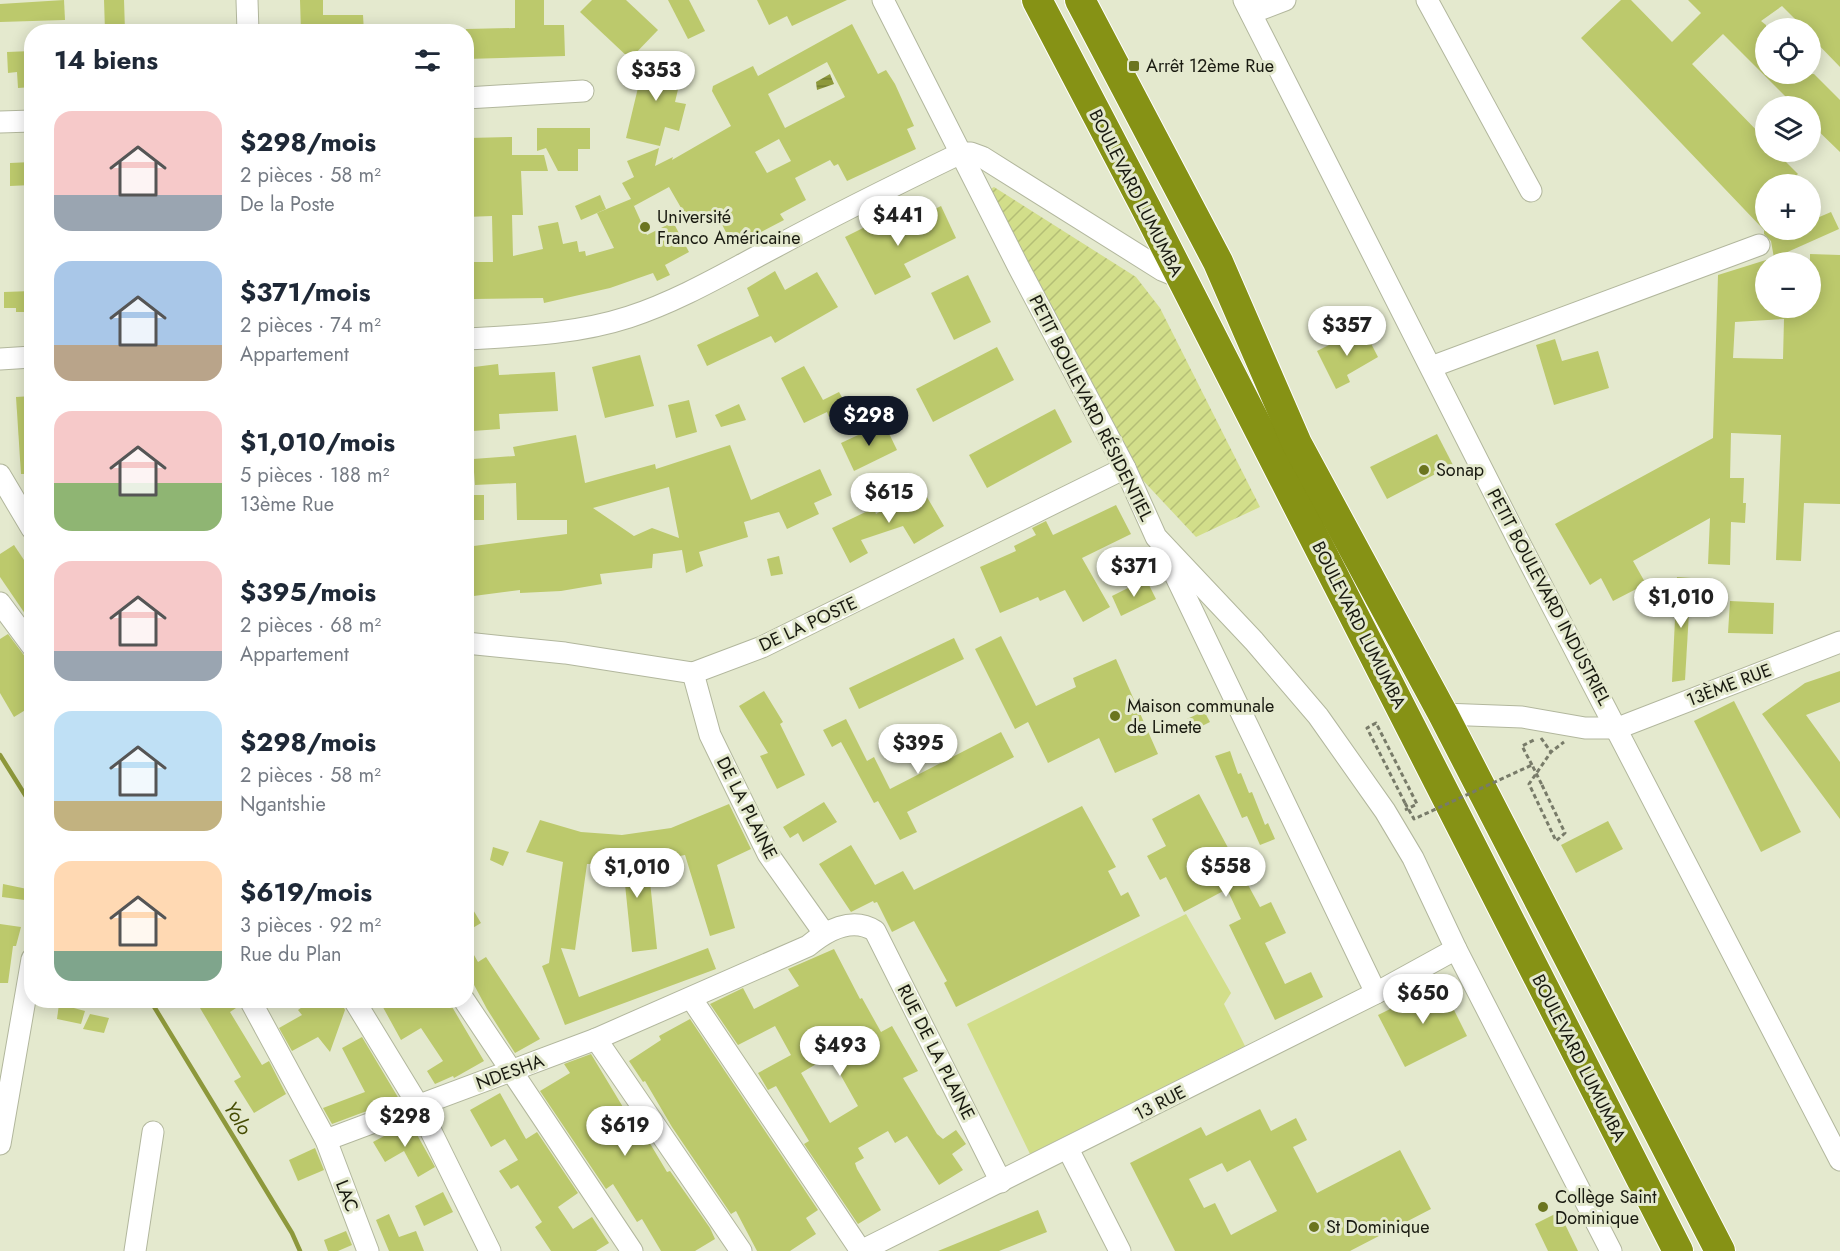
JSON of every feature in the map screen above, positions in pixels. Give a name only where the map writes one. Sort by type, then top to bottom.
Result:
[{"type":"highway","name":"BOULEVARD LUMUMBA","points":[[1037,0],[1146,208],[1179,277],[1678,1251]]},
{"type":"highway","name":"BOULEVARD LUMUMBA","points":[[1080,0],[1218,262],[1297,444],[1443,714],[1720,1251]]},
{"type":"street","points":[[247,0],[248,24]]},
{"type":"street","name":"PETIT BOULEVARD RÉSIDENTIEL","points":[[883,0],[1125,468],[1156,537],[1254,641],[1318,716],[1389,818],[1413,858],[1456,949],[1611,1251]]},
{"type":"street","points":[[1247,7],[1285,0]]},
{"type":"street","points":[[1427,0],[1531,191]]},
{"type":"street","name":"PETIT BOULEVARD INDUSTRIEL","points":[[1247,7],[1840,1160]]},
{"type":"street","points":[[474,98],[583,91]]},
{"type":"street","points":[[0,122],[24,121]]},
{"type":"street","points":[[474,339],[584,329],[628,318],[670,302],[848,208],[961,153],[971,153],[1000,167],[1153,264],[1179,277]]},
{"type":"street","points":[[1431,367],[1760,245]]},
{"type":"street","points":[[0,359],[24,358]]},
{"type":"street","name":"DE LA POSTE","points":[[474,644],[565,653],[693,673],[762,647],[1125,468]]},
{"type":"street","points":[[0,475],[24,516]]},
{"type":"street","points":[[1156,537],[1376,993]]},
{"type":"street","points":[[0,603],[24,635]]},
{"type":"street","name":"13ÈME RUE","points":[[1617,728],[1840,642]]},
{"type":"street","name":"DE LA PLAINE","points":[[693,673],[710,735],[768,855],[824,933]]},
{"type":"street","points":[[1443,714],[1522,717],[1585,728],[1617,728]]},
{"type":"street","name":"NDESHA","points":[[326,1140],[597,1040],[808,946],[824,933],[853,924],[866,925]]},
{"type":"street","name":"RUE DE LA PLAINE","points":[[866,925],[875,931],[1002,1182]]},
{"type":"street","name":"13 RUE","points":[[861,1251],[1376,993],[1456,949]]},
{"type":"street","points":[[692,998],[861,1251]]},
{"type":"street","points":[[0,1144],[24,1005]]},
{"type":"street","name":"LAC","points":[[254,1008],[326,1140],[368,1251]]},
{"type":"street","points":[[359,1008],[418,1105],[490,1251]]},
{"type":"street","points":[[469,1008],[632,1251]]},
{"type":"street","points":[[597,1040],[741,1251]]},
{"type":"street","points":[[135,1251],[153,1132]]},
{"type":"street","points":[[1068,1149],[1120,1251]]},
{"type":"path","points":[[1389,818],[1417,804],[1376,723],[1367,728],[1405,803],[1414,819],[1532,765]]},
{"type":"path","points":[[1551,752],[1540,737],[1522,746],[1532,765],[1542,785],[1565,833],[1556,841],[1529,783],[1551,752],[1585,728]]},
{"type":"shaded area","points":[[830,74],[834,84],[817,90],[816,82]]},
{"type":"shaded area","points":[[994,187],[1136,277],[1160,308],[1260,507],[1196,537],[1137,474],[985,192]]},
{"type":"shaded area","points":[[1186,914],[1231,993],[1224,1004],[1245,1046],[1030,1154],[967,1024]]},
{"type":"building","points":[[64,0],[65,20],[0,22],[0,4]]},
{"type":"building","points":[[104,0],[124,0],[125,24],[105,24]]},
{"type":"building","points":[[300,0],[323,0],[323,15],[363,15],[364,24],[301,24]]},
{"type":"building","points":[[515,0],[544,0],[544,25],[564,25],[565,56],[474,59],[474,29],[515,28]]},
{"type":"building","points":[[592,0],[626,0],[658,30],[630,59],[580,12]]},
{"type":"building","points":[[668,0],[689,0],[705,31],[688,39]]},
{"type":"building","points":[[757,0],[847,0],[792,26],[787,16],[769,25]]},
{"type":"building","points":[[1621,0],[1631,0],[1672,42],[1701,13],[1688,0],[1840,0],[1840,67],[1821,47],[1821,18],[1794,18],[1782,6],[1765,18],[1755,18],[1755,66],[1723,34],[1692,64],[1755,129],[1755,162],[1786,162],[1798,174],[1755,174],[1755,221],[1581,38]]},
{"type":"building","points":[[852,24],[878,74],[886,70],[895,84],[914,126],[907,129],[916,149],[847,181],[838,164],[834,166],[830,160],[795,178],[806,200],[780,214],[784,220],[738,244],[735,237],[730,240],[715,211],[691,225],[669,187],[634,206],[633,204],[647,235],[673,222],[689,252],[665,265],[670,275],[657,281],[653,273],[610,288],[544,303],[543,298],[474,299],[474,262],[493,262],[492,216],[474,217],[474,138],[512,137],[512,155],[544,155],[548,171],[521,171],[523,215],[512,215],[513,256],[543,249],[538,226],[558,222],[563,244],[577,241],[579,252],[585,251],[586,256],[614,248],[597,213],[631,199],[622,183],[634,177],[627,161],[659,148],[655,166],[673,157],[672,160],[731,126],[712,91],[713,86],[753,66],[758,76]],"holes":[[[827,62],[845,97],[785,128],[768,94]],[[779,139],[791,161],[767,173],[755,152]]]},
{"type":"building","points":[[24,51],[24,88],[18,88],[17,72],[8,73],[7,52]]},
{"type":"building","points":[[668,53],[680,81],[675,102],[686,104],[679,131],[665,127],[660,146],[626,138],[642,71],[638,66]]},
{"type":"building","points":[[1821,81],[1840,100],[1840,152],[1821,134],[1821,96],[1785,96],[1773,84],[1821,84]]},
{"type":"building","points":[[537,128],[590,128],[590,149],[578,149],[578,171],[558,171],[546,148],[537,151]]},
{"type":"building","points":[[24,162],[24,185],[10,186],[10,163]]},
{"type":"building","points":[[600,195],[606,209],[581,220],[575,206]]},
{"type":"building","points":[[941,206],[956,238],[904,264],[911,277],[875,295],[845,237],[881,219],[888,232]]},
{"type":"building","points":[[1831,212],[1839,229],[1821,237],[1821,216]]},
{"type":"building","points":[[1814,240],[1787,252],[1773,252],[1771,241]]},
{"type":"building","points":[[1821,254],[1840,255],[1840,504],[1804,503],[1801,561],[1776,560],[1781,435],[1731,433],[1730,478],[1744,478],[1743,503],[1746,503],[1745,523],[1731,522],[1730,565],[1708,564],[1710,518],[1633,561],[1646,584],[1613,601],[1601,578],[1590,585],[1555,524],[1713,438],[1718,275],[1755,263],[1755,318],[1821,318]],"holes":[[[1784,319],[1783,359],[1733,358],[1735,322]]]},
{"type":"building","points":[[775,271],[785,290],[817,272],[838,307],[775,343],[771,336],[707,366],[697,345],[759,316],[747,288]]},
{"type":"building","points":[[968,275],[991,322],[954,340],[931,293]]},
{"type":"building","points":[[24,291],[24,312],[16,312],[16,308],[4,308],[4,292]]},
{"type":"building","points":[[1363,328],[1378,357],[1347,375],[1350,382],[1336,389],[1317,351]]},
{"type":"building","points":[[1555,339],[1562,361],[1598,351],[1609,388],[1554,405],[1536,345]]},
{"type":"building","points":[[997,347],[1014,380],[933,422],[916,389]]},
{"type":"building","points":[[640,355],[654,406],[605,418],[592,367]]},
{"type":"building","points":[[498,364],[499,375],[555,372],[558,411],[499,414],[500,429],[474,431],[474,367]]},
{"type":"building","points":[[804,366],[823,400],[839,392],[848,408],[829,417],[827,412],[804,423],[781,378]]},
{"type":"building","points":[[24,396],[24,474],[21,474],[16,397]]},
{"type":"building","points":[[689,400],[697,432],[676,438],[668,405]]},
{"type":"building","points":[[739,404],[746,420],[721,427],[715,415]]},
{"type":"building","points":[[1055,409],[1072,442],[987,488],[969,455]]},
{"type":"building","points":[[884,423],[897,450],[854,471],[841,443]]},
{"type":"building","points":[[1437,434],[1453,465],[1387,499],[1370,467]]},
{"type":"building","points":[[576,435],[585,483],[655,464],[656,469],[730,445],[751,500],[820,469],[832,495],[814,503],[819,514],[787,529],[779,512],[744,522],[748,537],[699,552],[703,566],[686,573],[682,550],[653,554],[652,568],[600,574],[602,584],[561,591],[520,593],[520,590],[474,596],[474,546],[567,534],[567,520],[517,520],[516,483],[475,485],[474,459],[515,456],[513,447]],"holes":[[[669,487],[679,538],[652,528],[634,536],[593,508]]]},
{"type":"building","points":[[921,487],[944,526],[914,544],[903,526],[861,540],[868,553],[850,563],[832,528],[874,508],[876,514]]},
{"type":"building","points":[[474,495],[484,495],[484,520],[474,520]]},
{"type":"building","points":[[1116,505],[1131,534],[1082,558],[1110,607],[1083,622],[1065,590],[1040,601],[1038,597],[1000,613],[980,567],[1016,551],[1014,546],[1036,535],[1032,528],[1046,521],[1053,535]]},
{"type":"building","points":[[14,545],[24,560],[24,612],[0,577],[0,554]]},
{"type":"building","points":[[779,556],[783,574],[771,576],[767,559]]},
{"type":"building","points":[[1677,577],[1691,578],[1685,680],[1672,682]]},
{"type":"building","points":[[1146,579],[1156,599],[1121,616],[1112,596]]},
{"type":"building","points":[[1730,601],[1774,603],[1773,634],[1728,633]]},
{"type":"building","points":[[8,634],[24,655],[24,711],[14,717],[0,693],[0,639]]},
{"type":"building","points":[[1001,636],[1036,706],[1076,687],[1073,678],[1116,659],[1158,754],[1115,773],[1099,738],[1048,763],[1028,722],[1015,729],[975,649]]},
{"type":"building","points":[[954,638],[964,659],[859,709],[849,688]]},
{"type":"building","points":[[1840,671],[1840,702],[1806,715],[1840,762],[1840,819],[1762,714],[1805,683]]},
{"type":"building","points":[[764,691],[783,722],[780,724],[805,775],[777,789],[760,756],[768,753],[739,706]]},
{"type":"building","points":[[1734,701],[1801,832],[1761,852],[1694,721]]},
{"type":"building","points":[[1204,711],[1210,722],[1192,731],[1187,719]]},
{"type":"building","points":[[846,719],[867,761],[874,757],[890,789],[1001,732],[1014,757],[907,812],[917,832],[900,840],[878,801],[874,803],[841,742],[832,747],[823,730]]},
{"type":"building","points":[[1230,751],[1238,774],[1241,773],[1249,793],[1252,792],[1265,825],[1268,823],[1275,839],[1260,845],[1247,816],[1242,818],[1215,756]]},
{"type":"building","points":[[1199,794],[1260,907],[1271,902],[1286,933],[1265,943],[1285,984],[1311,972],[1323,997],[1275,1020],[1229,925],[1241,919],[1227,889],[1184,912],[1166,877],[1160,880],[1147,856],[1166,846],[1152,819]]},
{"type":"building","points":[[824,802],[837,822],[803,842],[798,833],[790,838],[783,827]]},
{"type":"building","points":[[729,804],[751,849],[717,865],[735,928],[710,936],[685,855],[648,862],[657,949],[632,952],[623,865],[587,864],[575,950],[561,948],[579,997],[708,948],[716,969],[565,1025],[542,966],[549,963],[563,862],[526,852],[540,820],[581,832],[622,835],[671,828]]},
{"type":"building","points":[[1082,806],[1116,867],[1108,871],[1121,896],[1128,892],[1140,916],[956,1007],[944,983],[947,981],[914,921],[892,932],[877,902],[873,901],[851,912],[819,864],[851,845],[875,885],[903,871],[914,890]]},
{"type":"building","points":[[1608,821],[1623,849],[1576,873],[1561,845]]},
{"type":"building","points":[[493,847],[509,852],[503,866],[490,860]]},
{"type":"building","points":[[3,884],[24,888],[24,900],[2,897]]},
{"type":"building","points":[[474,911],[481,923],[474,927]]},
{"type":"building","points":[[0,924],[21,927],[16,946],[13,946],[8,983],[0,983]]},
{"type":"building","points":[[834,949],[860,999],[862,998],[881,1032],[892,1026],[918,1071],[903,1078],[937,1134],[943,1139],[956,1130],[966,1144],[952,1154],[963,1170],[939,1185],[907,1136],[895,1143],[888,1131],[858,1148],[864,1158],[855,1163],[857,1169],[881,1210],[858,1224],[804,1144],[809,1141],[776,1086],[768,1090],[758,1073],[791,1055],[775,1026],[738,1045],[710,1004],[743,988],[754,1009],[799,986],[788,969]],"holes":[[[830,1056],[858,1106],[830,1123],[801,1073]]]},
{"type":"building","points":[[474,955],[478,962],[486,957],[540,1039],[515,1053],[474,985]]},
{"type":"building","points":[[1441,984],[1467,1036],[1405,1067],[1378,1015]]},
{"type":"building","points":[[58,1008],[85,1011],[81,1024],[57,1019]]},
{"type":"building","points":[[200,1008],[236,1008],[230,1012],[262,1065],[269,1061],[286,1094],[254,1113],[234,1081],[241,1077]]},
{"type":"building","points":[[301,1008],[344,1008],[330,1052],[318,1037],[292,1051],[279,1028],[302,1015],[298,1010]]},
{"type":"building","points":[[383,1008],[453,1008],[484,1061],[454,1078],[453,1076],[435,1084],[427,1071],[443,1061],[421,1028],[401,1040]]},
{"type":"building","points":[[90,1014],[109,1018],[104,1033],[83,1029]]},
{"type":"building","points":[[690,1019],[818,1210],[806,1218],[816,1234],[790,1251],[757,1251],[736,1211],[731,1214],[672,1127],[645,1081],[643,1082],[629,1061],[661,1040],[659,1036]]},
{"type":"building","points":[[362,1037],[399,1099],[332,1124],[323,1108],[365,1092],[342,1048]]},
{"type":"building","points":[[591,1054],[635,1127],[639,1125],[667,1172],[670,1171],[710,1228],[715,1239],[695,1251],[661,1251],[642,1219],[637,1222],[613,1184],[606,1189],[540,1091],[570,1073],[564,1064]]},
{"type":"building","points":[[500,1093],[526,1139],[537,1132],[578,1193],[558,1207],[573,1229],[592,1217],[609,1243],[596,1251],[551,1251],[535,1227],[542,1222],[518,1185],[511,1189],[499,1171],[518,1160],[505,1139],[491,1147],[470,1110]]},
{"type":"building","points":[[1260,1109],[1271,1131],[1296,1118],[1307,1140],[1293,1147],[1317,1193],[1400,1150],[1431,1209],[1350,1251],[1175,1251],[1130,1163],[1201,1127],[1206,1136]],"holes":[[[1250,1160],[1277,1211],[1231,1235],[1215,1203],[1204,1208],[1189,1179],[1222,1163],[1227,1172]]]},
{"type":"building","points":[[410,1122],[435,1167],[418,1177],[404,1151],[385,1162],[373,1142]]},
{"type":"building","points":[[315,1148],[324,1170],[298,1181],[289,1160]]},
{"type":"building","points":[[443,1192],[453,1212],[424,1226],[415,1206]]},
{"type":"building","points":[[1038,1210],[1047,1232],[999,1251],[938,1251]]},
{"type":"building","points":[[1559,1212],[1578,1251],[1548,1251],[1535,1224]]},
{"type":"building","points":[[389,1214],[399,1237],[416,1231],[424,1251],[389,1251],[376,1220]]},
{"type":"building","points":[[346,1231],[352,1245],[338,1251],[328,1251],[324,1240]]},
{"type":"waterway","name":"Yolo","points":[[0,755],[24,793]]},
{"type":"waterway","name":"Yolo","points":[[155,1008],[292,1233],[300,1251]]},
{"type":"place","name":"Arrêt 12ème Rue","points":[[1134,66]]},
{"type":"place","name":"Université Franco Américaine","points":[[645,227]]},
{"type":"place","name":"Sonap","points":[[1424,470]]},
{"type":"place","name":"Maison communale de Limete","points":[[1115,716]]},
{"type":"place","name":"Collège Saint Dominique","points":[[1543,1207]]},
{"type":"place","name":"St Dominique","points":[[1314,1227]]}]
